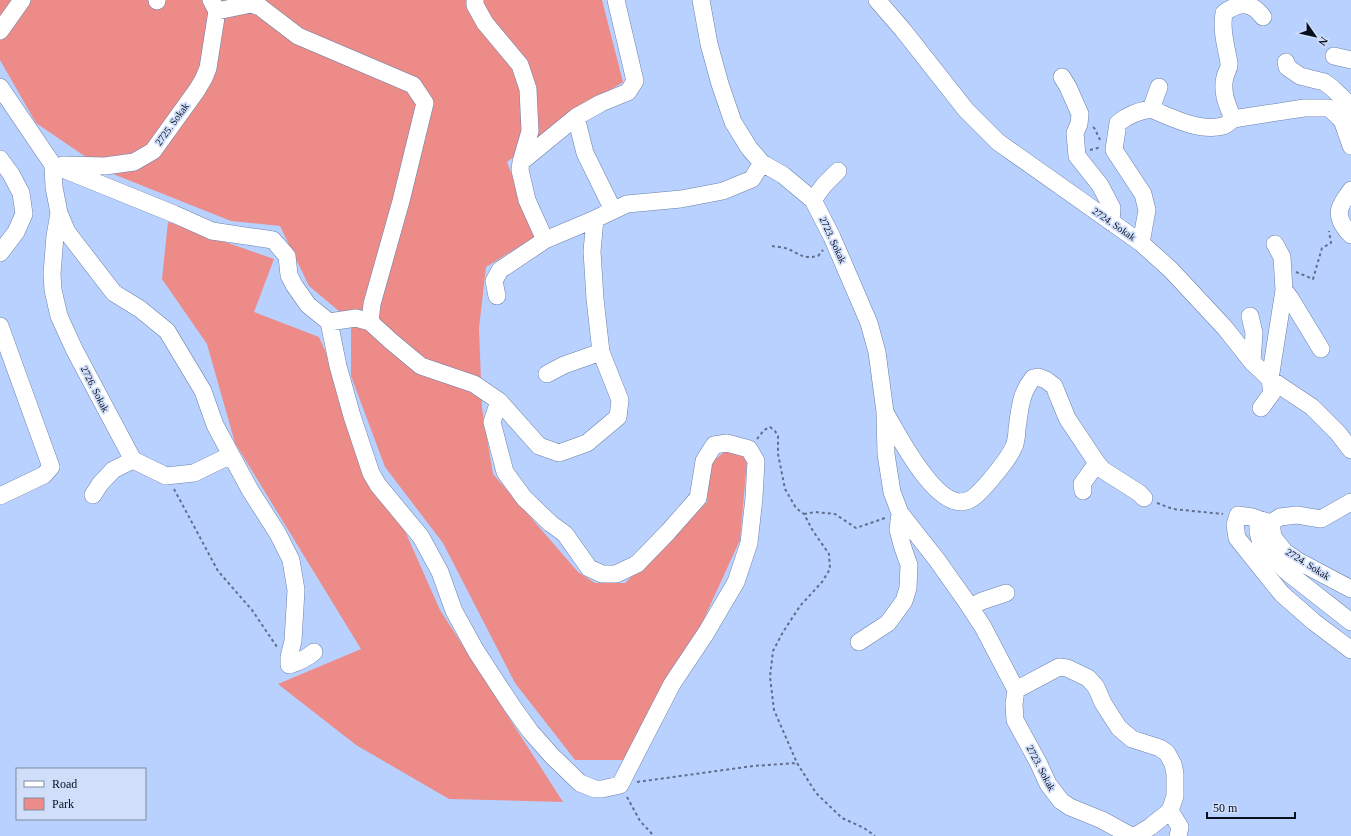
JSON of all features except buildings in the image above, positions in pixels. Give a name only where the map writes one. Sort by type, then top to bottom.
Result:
[{"type":"street","points":[[475,0],[475,6],[485,22],[520,65],[528,89],[530,130],[520,170],[527,200],[545,240]]},
{"type":"street","points":[[521,162],[576,116],[601,103],[628,92],[635,81],[616,0]]},
{"type":"street","name":"2723. Sokak","points":[[701,0],[709,44],[720,84],[733,122],[749,148],[762,163],[783,175],[813,200],[838,250],[869,323],[876,352],[885,412],[886,454],[892,492],[900,513],[937,560],[983,627],[1016,690],[1014,704],[1015,720],[1048,784],[1061,801],[1070,807],[1102,820],[1131,836],[1137,835],[1150,827],[1170,811]]},
{"type":"street","name":"2724. Sokak","points":[[876,0],[966,110],[998,142],[1140,243],[1171,270],[1225,328],[1252,362],[1270,379],[1312,407],[1338,433],[1351,450]]},
{"type":"street","points":[[0,31],[15,4]]},
{"type":"street","points":[[214,5],[251,4],[260,7],[298,36],[413,86],[425,103],[401,201],[372,304],[370,322]]},
{"type":"street","points":[[1233,119],[1224,97],[1224,78],[1229,65],[1225,50],[1222,22],[1224,13],[1230,8],[1246,4],[1253,7],[1263,17]]},
{"type":"street","name":"2725. Sokak","points":[[53,165],[105,166],[134,162],[153,151],[179,116],[204,78],[208,68],[214,5]]},
{"type":"street","points":[[1334,56],[1351,60]]},
{"type":"street","points":[[1286,62],[1287,67],[1300,76],[1324,82],[1331,87],[1348,103],[1351,112]]},
{"type":"street","points":[[1062,77],[1080,114],[1079,124],[1075,133],[1078,156],[1100,185],[1112,208],[1111,222]]},
{"type":"street","points":[[0,87],[53,165],[212,230],[273,240],[287,256],[288,275],[294,285],[308,305],[329,322],[338,366],[370,472],[378,485],[421,537],[440,572],[454,611],[476,651],[530,731],[575,779],[580,783],[595,789],[620,785],[672,684],[706,633],[736,582],[749,542],[754,498],[756,460],[749,449],[727,443],[714,445],[704,461],[698,498],[638,564],[616,574],[602,574],[589,568],[565,534],[550,523],[524,498],[504,472],[492,422],[499,401]]},
{"type":"street","points":[[1151,110],[1159,87]]},
{"type":"street","points":[[1140,243],[1147,210],[1143,194],[1114,150],[1118,123],[1139,111],[1151,110],[1188,124],[1209,127],[1224,126],[1233,119],[1304,108],[1329,108],[1342,120],[1351,146]]},
{"type":"street","points":[[576,116],[585,153],[613,210]]},
{"type":"street","points":[[0,159],[11,174],[21,193],[24,214],[16,232],[0,253]]},
{"type":"street","points":[[497,296],[494,281],[500,270],[545,240],[627,204],[681,199],[723,191],[752,179],[762,163]]},
{"type":"street","name":"2726. Sokak","points":[[53,165],[54,187],[59,213],[68,232],[114,293],[140,309],[167,331],[203,391],[215,425],[250,490],[278,534],[291,560],[296,590],[293,641],[289,657],[289,665]]},
{"type":"street","points":[[813,200],[824,185],[838,171]]},
{"type":"street","points":[[1351,190],[1340,205],[1339,215],[1345,228],[1351,235]]},
{"type":"street","name":"2726. Sokak","points":[[59,213],[55,236],[52,274],[53,290],[59,316],[84,368],[133,460]]},
{"type":"street","points":[[329,322],[356,318],[370,322],[421,366],[474,384],[499,401],[539,446],[559,452],[587,443],[618,417],[620,400],[601,352],[595,299],[592,251],[595,219]]},
{"type":"street","points":[[1261,408],[1272,393],[1270,379],[1284,290],[1282,257],[1275,244]]},
{"type":"street","points":[[1284,290],[1320,348]]},
{"type":"street","points":[[1250,316],[1254,333],[1252,362]]},
{"type":"street","points":[[0,326],[51,467],[44,475],[0,496]]},
{"type":"street","points":[[547,374],[564,365],[601,352]]},
{"type":"street","points":[[885,412],[928,481],[938,491],[954,500],[968,500],[976,495],[990,480],[1009,455],[1015,444],[1022,396],[1026,386],[1033,378],[1038,377],[1046,380],[1054,386],[1067,418],[1103,470],[1140,493],[1144,498]]},
{"type":"street","points":[[93,495],[100,484],[113,470],[133,460],[166,476],[194,473],[231,455]]},
{"type":"street","points":[[1083,491],[1082,484],[1097,462]]},
{"type":"street","points":[[1351,502],[1350,504],[1321,518],[1296,514],[1264,521],[1238,515],[1235,525],[1237,538],[1282,594],[1314,622],[1351,650]]},
{"type":"street","name":"2723. Sokak","points":[[859,642],[888,623],[904,601],[908,588],[909,565],[898,530],[900,513]]},
{"type":"street","points":[[1264,521],[1258,532],[1261,544],[1286,571],[1351,622]]},
{"type":"street","name":"2724. Sokak","points":[[1264,521],[1285,552],[1298,561],[1351,589]]},
{"type":"street","points":[[970,607],[982,601],[1006,593]]},
{"type":"street","points":[[289,665],[307,658],[314,652]]},
{"type":"street","points":[[1016,690],[1059,667],[1067,668],[1088,678],[1096,687],[1103,703],[1119,728],[1132,739],[1160,748],[1167,753],[1173,764],[1175,774],[1175,796],[1170,811],[1180,827],[1178,836]]},
{"type":"path","points":[[1079,124],[1091,125],[1096,129],[1098,138],[1114,150]]},
{"type":"path","points":[[1283,271],[1297,272],[1313,279],[1322,248],[1331,243],[1329,230],[1339,215]]},
{"type":"path","points":[[772,246],[788,249],[798,255],[809,258],[818,256],[823,250],[838,250]]},
{"type":"path","points":[[749,449],[764,430],[770,427],[775,431],[778,436],[778,454],[785,489],[796,508],[804,514],[813,531],[829,554],[830,569],[822,582],[800,606],[783,632],[773,651],[770,677],[774,710],[797,762],[816,793],[842,818],[864,828],[875,836]]},
{"type":"path","points":[[166,476],[218,571],[252,610],[289,665]]},
{"type":"path","points":[[1144,498],[1173,509],[1238,515]]},
{"type":"path","points":[[804,514],[816,512],[835,514],[856,528],[900,513]]},
{"type":"path","points":[[654,836],[640,821],[620,785],[753,766],[797,762]]},
{"type":"green space","points":[[0,0],[602,0],[623,82],[565,118],[507,162],[536,236],[486,267],[479,328],[482,408],[493,474],[578,572],[595,583],[625,583],[707,502],[711,463],[724,452],[739,452],[747,461],[740,540],[703,621],[624,760],[575,760],[515,683],[443,543],[385,467],[351,376],[351,321],[309,286],[280,226],[231,221],[108,172],[36,123],[0,60]]},
{"type":"green space","points":[[168,222],[274,259],[254,312],[319,337],[440,610],[563,802],[449,799],[356,745],[278,684],[361,649],[235,443],[207,344],[162,279]]}]
